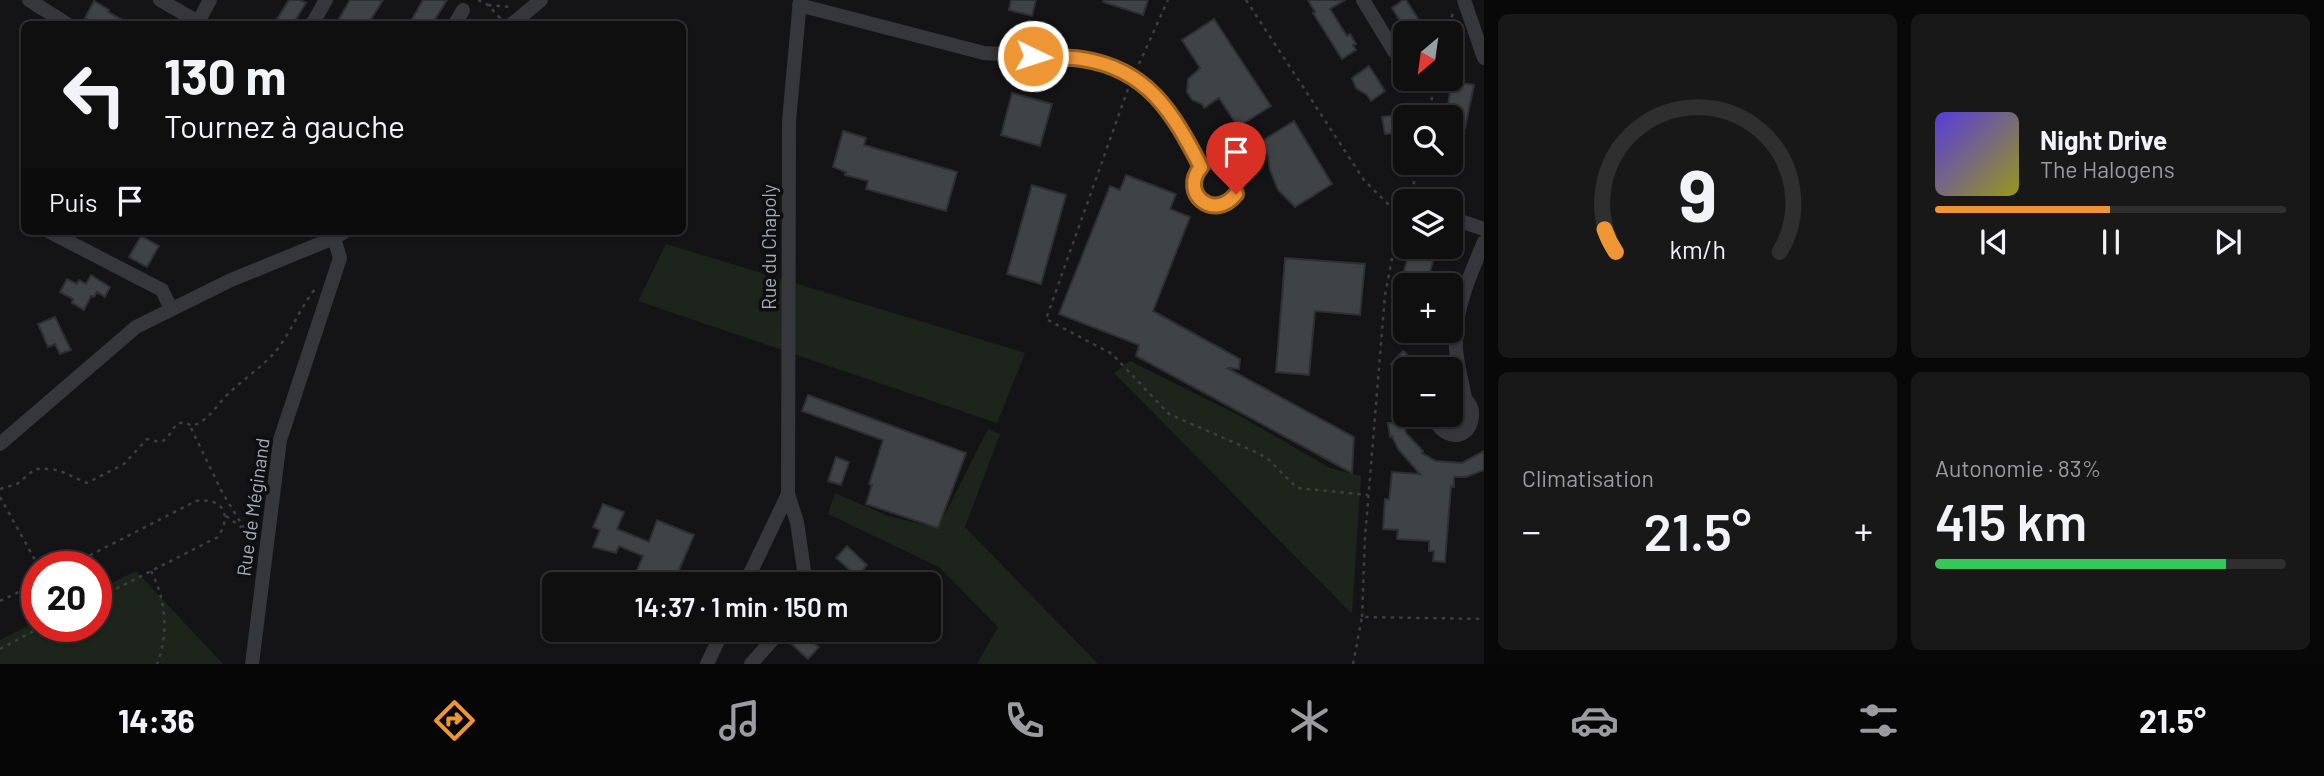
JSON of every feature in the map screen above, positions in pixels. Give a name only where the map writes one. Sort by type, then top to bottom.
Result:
[{"type":"street","points":[[29,0],[62,21]]},
{"type":"street","points":[[160,0],[197,21]]},
{"type":"street","points":[[201,21],[211,0]]},
{"type":"street","points":[[314,21],[326,0]]},
{"type":"street","points":[[516,21],[541,0]]},
{"type":"street","points":[[1363,0],[1393,49]]},
{"type":"street","points":[[1464,0],[1484,58]]},
{"type":"street","points":[[799,3],[984,53],[1083,59],[1107,65],[1133,76],[1167,108],[1201,167]]},
{"type":"street","name":"Rue du Chapoly","points":[[799,3],[789,121],[788,494],[797,522],[804,572]]},
{"type":"street","points":[[457,21],[463,10]]},
{"type":"street","points":[[1463,222],[1484,229]]},
{"type":"street","points":[[56,235],[162,290],[171,309]]},
{"type":"street","points":[[0,444],[136,327],[230,280],[340,235]]},
{"type":"street","name":"Rue de Méginand","points":[[252,664],[280,440],[340,258],[340,235]]},
{"type":"street","points":[[1457,357],[1456,332],[1473,268],[1484,242]]},
{"type":"street","points":[[1440,427],[1446,432],[1459,434],[1465,432],[1474,422],[1474,408],[1463,400]]},
{"type":"street","name":"Rue du Chapoly","points":[[751,572],[788,494]]},
{"type":"street","points":[[707,664],[717,642]]},
{"type":"street","points":[[751,664],[770,642]]},
{"type":"path","points":[[478,0],[488,5],[510,7]]},
{"type":"path","points":[[1168,0],[1133,76],[1046,319],[1112,354],[1170,414],[1258,453],[1268,459],[1297,488],[1368,495]]},
{"type":"path","points":[[1246,0],[1364,180],[1393,209]]},
{"type":"path","points":[[1449,21],[1453,11],[1464,0]]},
{"type":"path","points":[[488,5],[499,18],[498,21]]},
{"type":"path","points":[[1353,664],[1362,617],[1368,495],[1385,295],[1393,253]]},
{"type":"path","points":[[191,426],[211,416],[229,393],[277,349],[316,287]]},
{"type":"path","points":[[0,489],[17,484],[35,469],[58,470],[87,483],[124,464],[147,439],[163,442],[178,423],[187,423],[191,426],[221,490],[246,530]]},
{"type":"path","points":[[0,497],[30,551]]},
{"type":"path","points":[[98,551],[196,501],[209,499],[220,506],[226,516],[246,530],[268,528]]},
{"type":"path","points":[[112,591],[218,537],[225,528],[226,516]]},
{"type":"path","points":[[150,571],[160,588],[165,620],[163,650],[157,664]]},
{"type":"path","points":[[0,601],[21,591]]},
{"type":"path","points":[[1362,617],[1484,619]]},
{"type":"path","points":[[0,649],[21,638]]},
{"type":"shaded area","points":[[666,244],[1025,353],[997,423],[638,301]]},
{"type":"shaded area","points":[[1130,361],[1240,416],[1330,468],[1361,476],[1352,614],[1114,373]]},
{"type":"shaded area","points":[[988,429],[1000,434],[965,527],[1098,664],[977,664],[998,627],[939,567],[828,514],[835,493],[888,516],[938,528]]},
{"type":"shaded area","points":[[136,571],[223,664],[0,664],[0,640],[21,629],[21,642],[112,642],[112,583]]},
{"type":"building","points":[[289,0],[306,3],[295,21],[276,21]]},
{"type":"building","points":[[350,0],[383,0],[370,21],[338,21]]},
{"type":"building","points":[[423,0],[447,0],[434,21],[411,21]]},
{"type":"building","points":[[1011,0],[1036,0],[1032,16],[1009,10]]},
{"type":"building","points":[[1148,0],[1143,15],[1103,2]]},
{"type":"building","points":[[1308,0],[1345,0],[1330,9],[1347,36],[1350,34],[1356,44],[1353,45],[1356,50],[1342,59],[1313,13],[1315,12]]},
{"type":"building","points":[[1406,0],[1419,20],[1400,21],[1392,8]]},
{"type":"building","points":[[94,1],[124,21],[90,21],[85,18]]},
{"type":"building","points":[[1214,19],[1271,106],[1238,127],[1219,98],[1204,108],[1202,104],[1192,100],[1187,92],[1188,79],[1200,68],[1182,40]]},
{"type":"building","points":[[1369,66],[1385,91],[1371,101],[1356,88],[1352,78]]},
{"type":"building","points":[[1463,83],[1474,85],[1465,128],[1463,105],[1448,105],[1450,91],[1463,91]]},
{"type":"building","points":[[1012,93],[1052,104],[1040,146],[1001,135]]},
{"type":"building","points":[[1393,116],[1393,133],[1385,134],[1382,117]]},
{"type":"building","points":[[1294,121],[1332,184],[1295,207],[1278,190],[1268,156],[1260,142]]},
{"type":"building","points":[[843,131],[866,138],[864,145],[957,172],[946,211],[866,189],[868,181],[845,175],[846,172],[833,167]]},
{"type":"building","points":[[1126,175],[1176,194],[1170,209],[1190,217],[1153,311],[1240,359],[1239,369],[1227,368],[1354,437],[1352,473],[1136,356],[1139,345],[1059,314],[1110,186],[1120,190]]},
{"type":"building","points":[[1032,185],[1066,195],[1041,284],[1007,274]]},
{"type":"building","points":[[141,236],[159,246],[147,267],[129,257]]},
{"type":"building","points":[[1285,258],[1365,264],[1360,315],[1315,311],[1309,375],[1276,372]]},
{"type":"building","points":[[1407,259],[1434,259],[1430,273],[1403,273]]},
{"type":"building","points":[[91,275],[110,287],[105,297],[97,292],[94,297],[91,296],[84,310],[72,303],[73,299],[60,292],[67,279],[77,284],[79,280],[86,284]]},
{"type":"building","points":[[55,317],[71,350],[60,354],[55,344],[48,347],[38,324]]},
{"type":"building","points":[[1403,351],[1410,357],[1397,357]]},
{"type":"building","points":[[808,395],[966,453],[938,528],[866,504],[872,485],[869,484],[883,440],[802,411]]},
{"type":"building","points":[[1388,423],[1393,423],[1393,427],[1405,427],[1406,433],[1422,453],[1436,461],[1462,463],[1484,451],[1484,470],[1466,477],[1454,477],[1445,562],[1433,561],[1434,551],[1429,551],[1429,541],[1397,539],[1398,530],[1383,529],[1385,499],[1389,500],[1392,472],[1420,474],[1398,449],[1392,436],[1390,437]]},
{"type":"building","points":[[836,457],[849,462],[841,485],[828,481]]},
{"type":"building","points":[[603,504],[624,512],[617,529],[649,542],[657,520],[694,535],[678,572],[636,572],[643,556],[619,546],[616,553],[593,547],[600,530],[593,527]]},
{"type":"building","points":[[847,546],[867,565],[861,572],[852,572],[836,558]]},
{"type":"building","points":[[789,642],[813,642],[819,647],[808,659]]},
{"type":"route","points":[[1033,56],[1083,59],[1133,76],[1153,92],[1178,123],[1201,167],[1194,179],[1195,192],[1199,198],[1204,203],[1218,206],[1231,200],[1236,194]]}]
